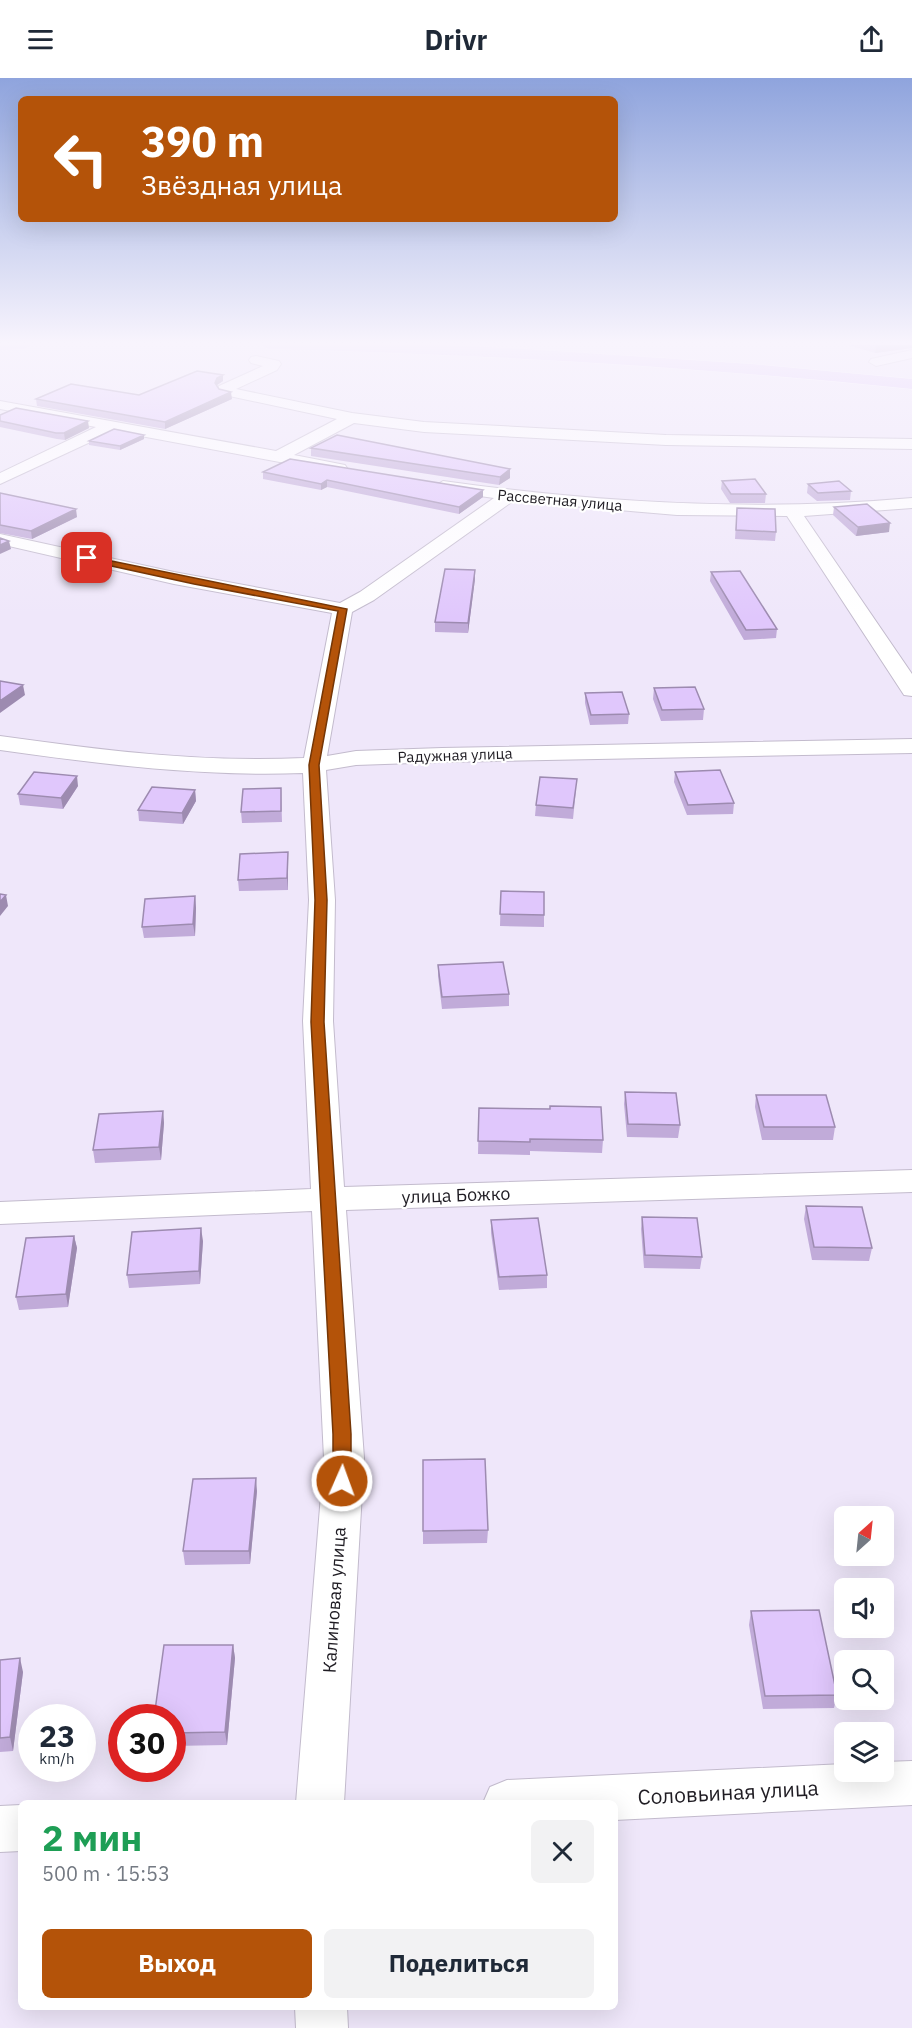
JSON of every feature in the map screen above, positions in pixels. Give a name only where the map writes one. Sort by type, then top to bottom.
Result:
[{"type":"street","points":[[0,479],[91,436]]},
{"type":"street","points":[[160,436],[355,471]]},
{"type":"street","points":[[277,457],[317,436]]},
{"type":"street","points":[[592,436],[666,440],[912,444]]},
{"type":"street","name":"Рассветная улица","points":[[421,483],[509,496],[598,505],[793,512],[912,503]]},
{"type":"street","points":[[0,539],[184,580],[343,609],[367,596],[509,496]]},
{"type":"street","points":[[793,512],[912,690]]},
{"type":"street","name":"Калиновая улица","points":[[321,1800],[344,1458],[318,1022],[321,900],[314,765],[343,609]]},
{"type":"street","name":"Радужная улица","points":[[0,743],[166,762],[249,768],[314,765],[356,758],[442,755],[912,746]]},
{"type":"street","name":"улица Божко","points":[[0,1212],[329,1199],[912,1181]]},
{"type":"street","name":"Соловьиная улица","points":[[568,1800],[912,1783]]},
{"type":"street","points":[[0,1829],[18,1828]]},
{"type":"street","points":[[321,2010],[322,2028]]},
{"type":"building","points":[[99,436],[142,436],[120,446],[89,441]]},
{"type":"building","points":[[335,436],[342,436],[510,469],[500,477],[311,448]]},
{"type":"building","points":[[290,459],[483,490],[459,507],[327,480],[321,484],[263,472]]},
{"type":"building","points":[[755,479],[766,494],[731,494],[722,481]]},
{"type":"building","points":[[839,481],[851,491],[818,493],[808,484]]},
{"type":"building","points":[[0,493],[76,509],[31,531],[0,525]]},
{"type":"building","points":[[867,504],[890,523],[858,527],[834,507]]},
{"type":"building","points":[[737,508],[775,509],[776,532],[736,530]]},
{"type":"building","points":[[0,538],[9,541],[0,545]]},
{"type":"building","points":[[445,569],[475,570],[468,623],[435,622]]},
{"type":"building","points":[[740,571],[777,629],[746,630],[711,572]]},
{"type":"building","points":[[0,681],[23,685],[0,701]]},
{"type":"building","points":[[695,687],[704,709],[662,710],[654,688]]},
{"type":"building","points":[[622,692],[629,714],[591,715],[585,693]]},
{"type":"building","points":[[720,770],[734,803],[688,805],[675,772]]},
{"type":"building","points":[[34,772],[77,776],[61,798],[18,794]]},
{"type":"building","points":[[540,777],[577,779],[573,808],[536,805]]},
{"type":"building","points":[[152,787],[195,790],[182,813],[138,810]]},
{"type":"building","points":[[281,788],[281,811],[241,812],[243,789]]},
{"type":"building","points":[[288,852],[287,878],[238,880],[240,854]]},
{"type":"building","points":[[501,891],[544,892],[544,915],[500,914]]},
{"type":"building","points":[[0,894],[6,895],[0,902]]},
{"type":"building","points":[[195,896],[193,924],[142,927],[145,899]]},
{"type":"building","points":[[503,962],[509,994],[442,997],[438,965]]},
{"type":"building","points":[[625,1092],[676,1093],[680,1125],[628,1124]]},
{"type":"building","points":[[756,1095],[826,1095],[835,1127],[764,1127]]},
{"type":"building","points":[[550,1106],[601,1107],[603,1140],[478,1141],[479,1108],[550,1109]]},
{"type":"building","points":[[163,1111],[159,1147],[93,1150],[99,1114]]},
{"type":"building","points":[[806,1206],[862,1207],[872,1248],[814,1247]]},
{"type":"building","points":[[642,1217],[697,1218],[702,1257],[645,1255]]},
{"type":"building","points":[[538,1218],[547,1275],[499,1277],[491,1220]]},
{"type":"building","points":[[201,1228],[199,1271],[127,1275],[132,1232]]},
{"type":"building","points":[[74,1236],[66,1294],[16,1297],[26,1238]]},
{"type":"building","points":[[485,1459],[488,1530],[423,1531],[423,1460]]},
{"type":"building","points":[[256,1478],[249,1551],[183,1551],[193,1479]]},
{"type":"building","points":[[819,1610],[834,1681],[834,1695],[765,1696],[751,1611]]},
{"type":"building","points":[[164,1645],[233,1645],[225,1732],[186,1733],[186,1704],[156,1704]]},
{"type":"building","points":[[20,1658],[10,1737],[0,1738],[0,1660]]},
{"type":"route","points":[[87,558],[194,582],[343,609],[327,684],[314,765],[321,900],[318,1022],[344,1458],[342,1481]]}]
